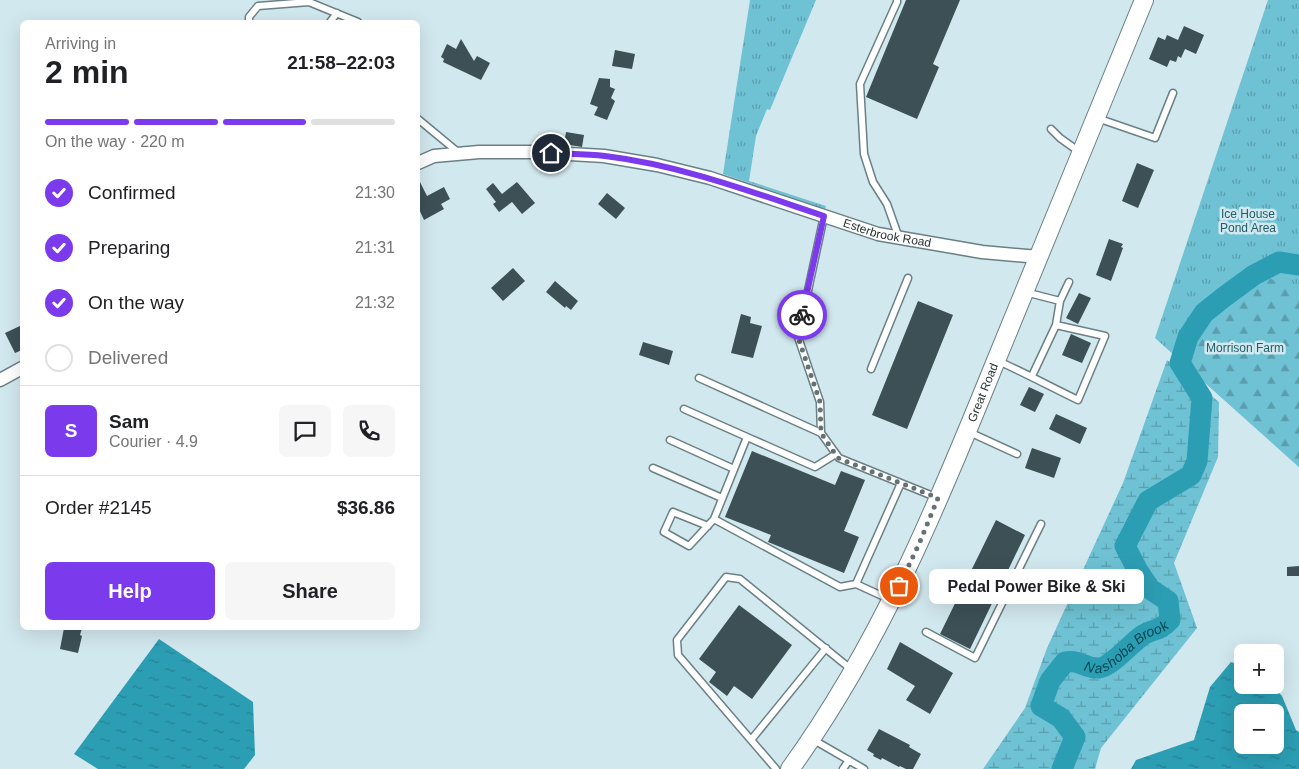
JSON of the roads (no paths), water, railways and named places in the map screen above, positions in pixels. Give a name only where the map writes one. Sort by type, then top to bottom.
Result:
[{"type":"main road","name":"Great Road","points":[[790,769],[854,671],[919,544],[968,431],[1144,0]]},
{"type":"street","name":"Esterbrook Road","points":[[420,162],[434,156],[479,152],[535,152],[604,156],[657,165],[710,178],[878,234],[982,252],[1039,257]]},
{"type":"street","points":[[0,380],[20,369]]},
{"type":"lane","points":[[896,0],[897,2],[860,84],[864,154],[873,182],[887,204],[899,238]]},
{"type":"lane","points":[[249,20],[249,17],[258,6],[309,2],[353,20]]},
{"type":"lane","points":[[332,20],[337,14]]},
{"type":"lane","points":[[1095,118],[1155,138],[1173,92]]},
{"type":"lane","points":[[420,121],[459,154]]},
{"type":"lane","points":[[1051,129],[1081,153]]},
{"type":"lane","points":[[821,433],[820,402],[798,337],[824,216]]},
{"type":"lane","points":[[871,369],[908,278]]},
{"type":"lane","points":[[1032,376],[1056,326],[1060,302],[1069,282]]},
{"type":"lane","points":[[1024,292],[1060,302]]},
{"type":"lane","points":[[996,360],[1078,400],[1105,336],[1056,326]]},
{"type":"lane","points":[[699,378],[821,433],[838,458],[938,498]]},
{"type":"lane","points":[[684,409],[815,467],[836,454]]},
{"type":"lane","points":[[968,431],[1018,454]]},
{"type":"lane","points":[[708,526],[673,512],[664,532],[689,546],[708,526],[714,519],[747,437]]},
{"type":"lane","points":[[670,440],[734,469]]},
{"type":"lane","points":[[653,468],[722,498]]},
{"type":"lane","points":[[856,584],[901,483]]},
{"type":"lane","points":[[714,519],[840,587],[856,584],[892,600]]},
{"type":"lane","points":[[926,632],[976,658],[1041,524]]},
{"type":"lane","points":[[776,769],[678,655],[677,640],[726,577],[740,579],[854,671]]},
{"type":"lane","points":[[751,740],[826,648]]},
{"type":"lane","points":[[811,738],[864,769]]},
{"type":"lane","points":[[843,769],[849,760]]},
{"type":"water","points":[[159,639],[253,702],[255,755],[244,769],[98,769],[74,754]]},
{"type":"water","points":[[1231,662],[1234,663],[1234,694],[1280,694],[1282,696],[1296,730],[1299,732],[1299,769],[1131,769],[1136,760],[1194,740],[1210,687]]},
{"type":"waterway","name":"Nashoba Brook","points":[[1062,769],[1075,737],[1061,718],[1041,706],[1050,681],[1065,662],[1075,662],[1094,668],[1104,667],[1143,635],[1160,628],[1170,620],[1168,601],[1150,589],[1125,546],[1148,501],[1191,475],[1197,461],[1202,398],[1180,363],[1188,337],[1204,313],[1254,275],[1279,262],[1299,265]]},
{"type":"place","name":"Pedal Power Bike & Ski","points":[[899,586]]},
{"type":"park label","name":"Ice House Pond Area","points":[[1248,221]]},
{"type":"park label","name":"Morrison Farm","points":[[1245,348]]}]
